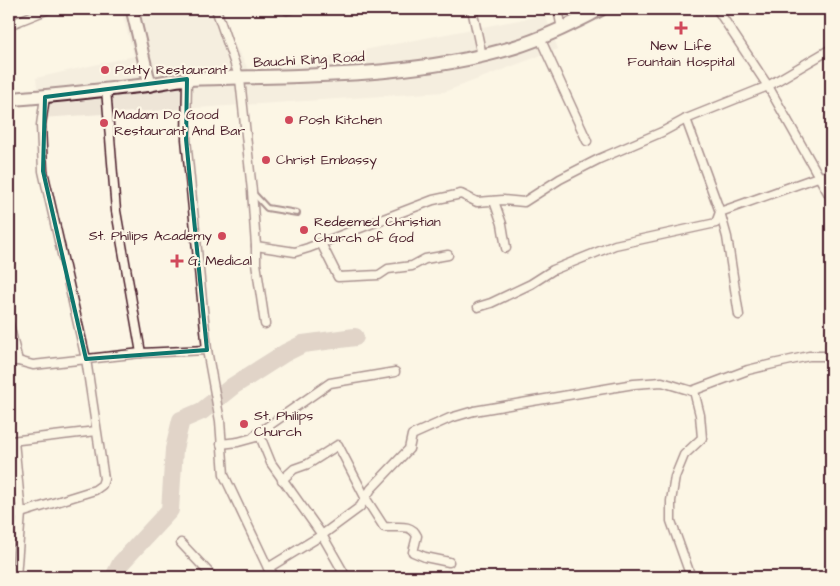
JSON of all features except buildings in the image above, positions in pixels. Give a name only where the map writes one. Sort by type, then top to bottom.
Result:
[{"type":"main road","name":"Bauchi Ring Road","points":[[9,98],[46,97],[187,79],[394,71],[452,63],[540,38],[601,9]]},
{"type":"street","points":[[9,25],[49,9]]},
{"type":"street","points":[[132,9],[150,85]]},
{"type":"street","points":[[216,9],[240,78],[252,191],[256,263],[265,324]]},
{"type":"street","points":[[472,9],[482,56]]},
{"type":"street","points":[[558,9],[562,29]]},
{"type":"street","points":[[718,9],[768,86],[831,198]]},
{"type":"street","points":[[540,38],[587,141]]},
{"type":"street","points":[[256,246],[295,252],[433,200],[461,194],[476,202],[524,202],[576,171],[686,119],[768,86],[831,49]]},
{"type":"street","points":[[187,79],[186,139],[207,350],[220,421],[224,475],[268,568],[276,577]]},
{"type":"street","points":[[106,89],[116,211],[140,353]]},
{"type":"street","points":[[9,516],[95,490],[102,485],[104,479],[86,359],[43,171],[41,125],[46,97]]},
{"type":"street","points":[[686,119],[728,237],[739,315]]},
{"type":"street","points":[[720,212],[818,177],[831,175]]},
{"type":"street","points":[[494,201],[502,224],[506,248]]},
{"type":"street","points":[[478,307],[491,303],[531,284],[553,270],[616,245],[716,223],[720,212]]},
{"type":"street","points":[[321,243],[338,277],[379,275],[388,269],[412,266],[426,260],[448,255]]},
{"type":"street","points":[[9,324],[18,361]]},
{"type":"street","points":[[9,362],[18,361],[33,364],[140,353],[207,350]]},
{"type":"street","points":[[692,391],[748,370],[809,356],[831,356]]},
{"type":"street","points":[[250,438],[330,383],[395,372]]},
{"type":"street","points":[[268,568],[322,535],[360,507],[372,489],[410,449],[412,435],[450,418],[474,412],[634,384],[662,382],[694,391],[700,415],[702,438],[684,454],[675,477],[671,501],[671,521],[692,577]]},
{"type":"street","points":[[16,577],[20,514],[11,441],[96,431]]},
{"type":"street","points":[[221,444],[260,436],[282,480],[322,535],[346,577]]},
{"type":"street","points":[[282,480],[294,469],[308,464],[338,445],[366,500],[384,527],[409,527],[414,530],[417,536],[413,552],[425,557],[448,562]]},
{"type":"street","points":[[182,543],[213,577]]},
{"type":"lane","points":[[252,191],[267,208],[296,214]]},
{"type":"highlighted area","points":[[187,79],[186,139],[207,350],[86,359],[43,171],[45,97]]},
{"type":"shaded area","points":[[121,9],[153,9],[156,15],[172,9],[214,9],[250,72],[545,15],[558,49],[444,92],[41,118],[36,78],[134,56]]},
{"type":"waterway","points":[[114,577],[121,563],[170,510],[174,449],[181,420],[202,411],[233,386],[285,353],[303,344],[355,337]]},
{"type":"place","name":"New Life Fountain Hospital","points":[[681,28]]},
{"type":"place","name":"Patty Restaurant","points":[[105,70]]},
{"type":"place","name":"Posh Kitchen","points":[[289,120]]},
{"type":"place","name":"Madam Do Good Restaurant And Bar","points":[[104,123]]},
{"type":"place","name":"Christ Embassy","points":[[266,160]]},
{"type":"place","name":"Redeemed Christian Church of God","points":[[304,230]]},
{"type":"place","name":"St. Philips Academy","points":[[222,236]]},
{"type":"place","name":"G. Medical","points":[[177,261]]},
{"type":"place","name":"St. Philips Church","points":[[244,424]]}]
